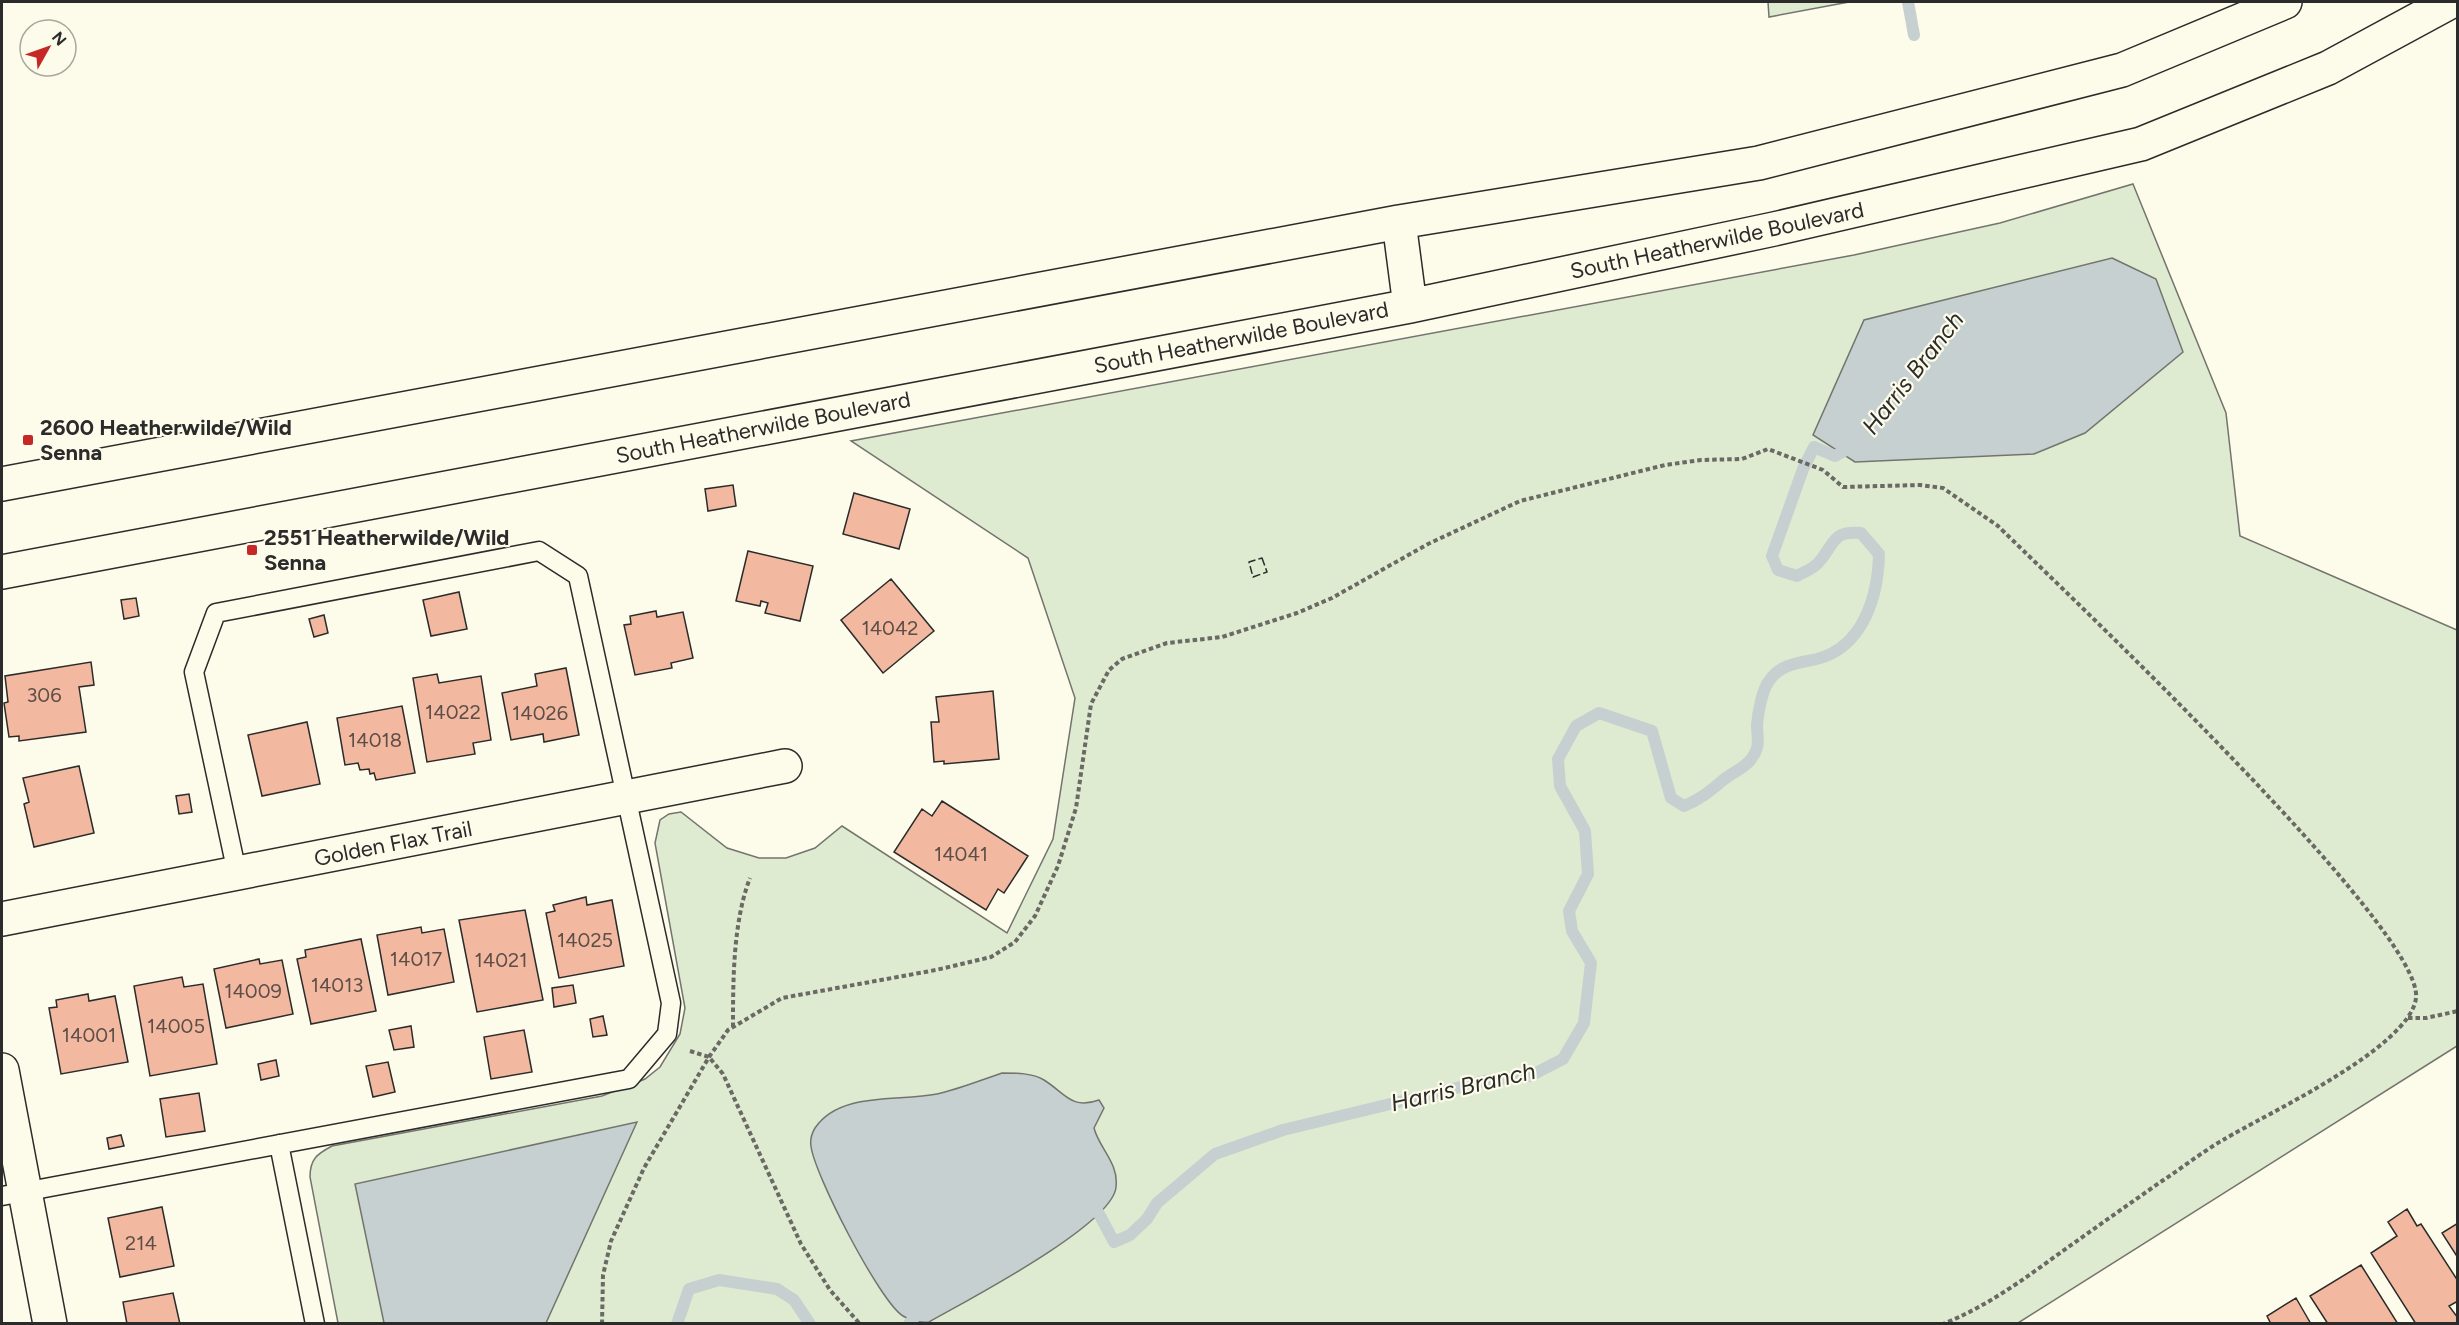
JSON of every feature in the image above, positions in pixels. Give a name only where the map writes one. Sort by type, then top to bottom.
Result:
[{"type":"main road","points":[[2,484],[1399,222],[1759,163],[2122,70],[2285,2]]},
{"type":"main road","name":"South Heatherwilde Boulevard","points":[[2,572],[1410,306],[1774,229],[2141,144],[2328,68],[2450,2]]},
{"type":"main road","points":[[1399,222],[1410,306]]},
{"type":"main road","name":"Golden Flax Trail","points":[[2,920],[785,766]]},
{"type":"main road","points":[[2,1070],[13,1194],[50,1323]]},
{"type":"lane","points":[[13,1194],[629,1078],[667,1034],[671,1004],[624,798],[578,576],[539,551],[216,613],[194,672],[237,873]]},
{"type":"lane","points":[[279,1144],[315,1323]]},
{"type":"path","points":[[602,1323],[603,1275],[611,1241],[644,1168],[709,1057],[733,1027],[782,998],[980,961],[1015,942],[1035,916],[1058,866],[1076,808],[1091,704],[1109,669],[1122,659],[1167,643],[1222,637],[1297,613],[1332,598],[1428,544],[1520,501],[1654,468],[1701,460],[1742,459],[1768,449],[1823,470],[1843,487],[1920,485],[1943,488],[1998,526],[2315,845],[2361,900],[2412,977],[2416,997],[2408,1018],[2387,1040],[2335,1076],[2292,1103],[2222,1140],[1995,1300],[1942,1323]]},
{"type":"path","points":[[733,1027],[734,974],[743,897],[750,878]]},
{"type":"path","points":[[2408,1018],[2426,1018],[2457,1011]]},
{"type":"path","points":[[684,1050],[709,1057],[731,1087],[801,1244],[830,1290],[860,1323]]},
{"type":"path","points":[[2054,1323],[2070,1323]]},
{"type":"green space","points":[[1768,2],[1849,2],[1769,17]]},
{"type":"green space","points":[[2133,184],[2226,413],[2240,536],[2457,630],[2457,1046],[2018,1323],[338,1323],[310,1177],[311,1166],[318,1155],[332,1146],[602,1096],[645,1079],[660,1067],[680,1034],[685,1008],[655,843],[660,820],[669,814],[681,812],[727,848],[759,858],[786,858],[815,848],[842,826],[1007,933],[1053,839],[1075,698],[1028,558],[851,441],[1854,255],[2000,223]]},
{"type":"water","points":[[2112,258],[2156,279],[2183,352],[2085,433],[2034,454],[1855,462],[1813,435],[1864,320]]},
{"type":"water","points":[[1002,1073],[1035,1076],[1069,1099],[1082,1103],[1099,1100],[1104,1108],[1094,1128],[1115,1170],[1116,1187],[1109,1203],[1065,1241],[1003,1281],[929,1322],[912,1320],[903,1316],[893,1306],[879,1287],[850,1236],[815,1161],[811,1144],[812,1134],[826,1116],[854,1103],[937,1094]]},
{"type":"water","points":[[637,1122],[546,1323],[384,1323],[355,1184]]},
{"type":"building","points":[[733,485],[736,506],[708,511],[705,489]]},
{"type":"building","points":[[854,493],[910,509],[899,549],[843,534]]},
{"type":"building","points":[[748,551],[813,566],[800,621],[765,613],[768,603],[761,601],[760,606],[736,601]]},
{"type":"building","points":[[891,579],[934,631],[883,673],[841,620]]},
{"type":"building","points":[[459,592],[467,629],[431,636],[423,600]]},
{"type":"building","points":[[136,598],[139,616],[124,619],[121,600]]},
{"type":"building","points":[[656,611],[657,617],[683,612],[693,658],[671,663],[672,668],[635,675],[624,625],[631,624],[630,616]]},
{"type":"building","points":[[324,615],[328,633],[314,637],[309,619]]},
{"type":"building","points":[[91,662],[94,685],[79,687],[86,732],[19,741],[19,736],[9,737],[4,703],[8,702],[5,676]]},
{"type":"building","points":[[566,668],[579,735],[544,742],[543,734],[511,740],[502,693],[537,686],[535,674]]},
{"type":"building","points":[[437,674],[439,683],[481,676],[491,740],[473,743],[475,754],[427,762],[413,678]]},
{"type":"building","points":[[993,691],[999,759],[944,764],[944,761],[934,762],[931,722],[939,722],[936,697]]},
{"type":"building","points":[[402,706],[415,773],[376,780],[374,773],[370,774],[369,769],[360,770],[358,763],[345,765],[337,718]]},
{"type":"building","points":[[307,722],[320,784],[262,796],[248,735]]},
{"type":"building","points":[[79,766],[94,833],[34,847],[24,804],[29,802],[23,778]]},
{"type":"building","points":[[189,794],[192,812],[179,814],[176,796]]},
{"type":"building","points":[[942,801],[1028,856],[1004,893],[998,889],[986,910],[894,852],[922,809],[932,816]]},
{"type":"building","points":[[586,897],[587,905],[612,900],[624,966],[559,978],[546,913],[555,911],[553,905]]},
{"type":"building","points":[[525,910],[543,1000],[477,1012],[459,920]]},
{"type":"building","points":[[421,927],[422,933],[444,929],[454,982],[388,995],[377,935]]},
{"type":"building","points":[[361,939],[376,1011],[311,1024],[297,959],[306,957],[305,950]]},
{"type":"building","points":[[259,959],[260,964],[282,960],[293,1014],[226,1028],[214,969]]},
{"type":"building","points":[[182,977],[184,987],[203,984],[217,1064],[150,1076],[134,986]]},
{"type":"building","points":[[573,985],[576,1003],[554,1007],[552,988]]},
{"type":"building","points":[[88,994],[89,1001],[115,996],[128,1062],[61,1074],[49,1008],[57,1007],[56,1000]]},
{"type":"building","points":[[603,1016],[607,1035],[593,1037],[590,1019]]},
{"type":"building","points":[[411,1026],[414,1047],[394,1050],[389,1030]]},
{"type":"building","points":[[524,1030],[532,1072],[491,1079],[484,1037]]},
{"type":"building","points":[[276,1060],[279,1076],[261,1080],[258,1064]]},
{"type":"building","points":[[388,1062],[395,1092],[373,1097],[366,1066]]},
{"type":"building","points":[[199,1093],[205,1131],[166,1137],[160,1099]]},
{"type":"building","points":[[121,1135],[124,1146],[109,1149],[107,1138]]},
{"type":"building","points":[[162,1207],[174,1266],[120,1277],[108,1218]]},
{"type":"building","points":[[2407,1209],[2417,1226],[2421,1224],[2458,1281],[2458,1301],[2449,1306],[2458,1318],[2458,1324],[2416,1324],[2371,1253],[2397,1236],[2388,1222]]},
{"type":"building","points":[[2458,1223],[2458,1258],[2442,1233]]},
{"type":"building","points":[[2361,1265],[2398,1324],[2328,1324],[2310,1296]]},
{"type":"building","points":[[173,1293],[180,1324],[127,1324],[123,1302]]},
{"type":"building","points":[[2296,1298],[2311,1324],[2271,1324],[2267,1316]]},
{"type":"waterway","name":"Harris Branch","points":[[1908,2],[1914,35]]},
{"type":"waterway","name":"Harris Branch","points":[[1083,1209],[1098,1212],[1114,1242],[1130,1235],[1147,1219],[1157,1203],[1215,1154],[1283,1130],[1489,1080],[1530,1076],[1563,1059],[1584,1023],[1591,963],[1572,931],[1569,911],[1588,874],[1585,831],[1560,786],[1558,759],[1576,726],[1599,713],[1652,731],[1671,798],[1684,806],[1704,795],[1751,760],[1757,748],[1759,708],[1764,690],[1773,675],[1796,663],[1833,653],[1846,644],[1857,632],[1871,603],[1879,554],[1861,533],[1839,536],[1816,565],[1797,576],[1778,570],[1772,556],[1803,469],[1814,447],[1835,456],[1855,445]]},
{"type":"waterway","name":"Harris Branch","points":[[677,1324],[689,1289],[719,1280],[777,1289],[794,1300],[810,1324]]},
{"type":"waterway","name":"Harris Branch","points":[[909,1324],[922,1308]]},
{"type":"fence","points":[[1262,558],[1267,572],[1253,577],[1249,562],[1262,558]]},
{"type":"place","name":"2600 Heatherwilde/Wild Senna","points":[[28,440]]},
{"type":"place","name":"2551 Heatherwilde/Wild Senna","points":[[252,550]]}]
